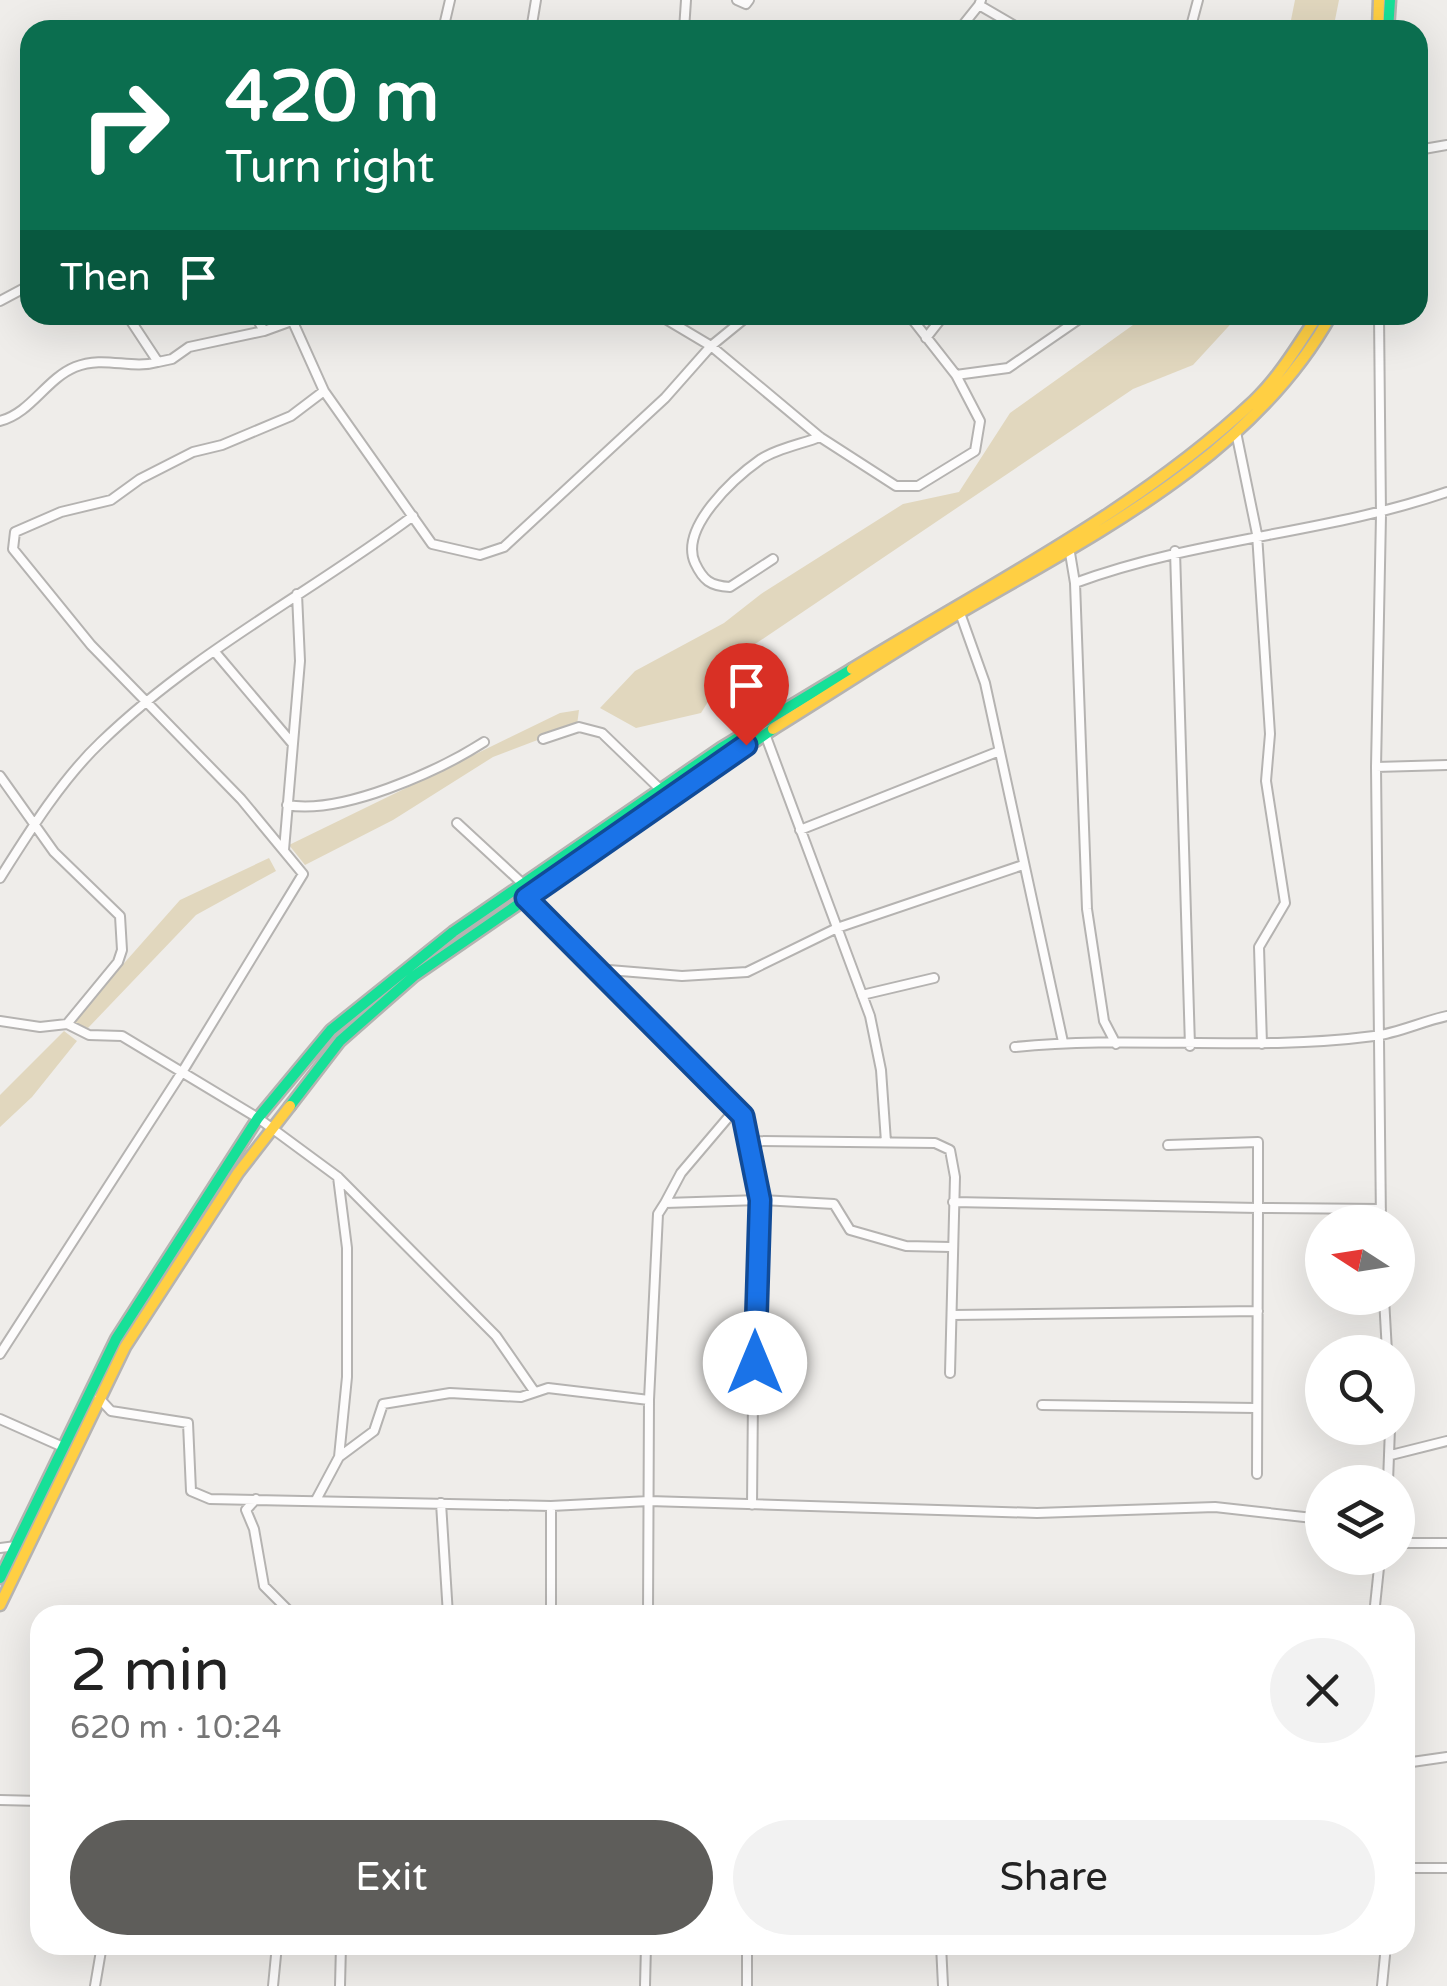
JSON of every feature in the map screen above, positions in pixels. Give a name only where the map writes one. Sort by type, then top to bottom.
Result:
[{"type":"street","points":[[737,0],[746,4],[749,0]]},
{"type":"street","points":[[980,2],[1007,20]]},
{"type":"street","points":[[133,325],[158,362]]},
{"type":"street","points":[[261,325],[264,330]]},
{"type":"street","points":[[0,421],[23,412],[70,369],[95,360],[120,360],[140,367],[172,359],[189,347],[282,325]]},
{"type":"street","points":[[294,325],[324,391],[432,544],[480,556],[504,547],[665,398],[711,346],[737,325]]},
{"type":"street","points":[[676,325],[711,346],[820,437],[896,486],[918,486],[975,452],[980,421],[956,375],[916,325]]},
{"type":"street","points":[[926,338],[936,325]]},
{"type":"street","points":[[956,375],[1008,368],[1070,325]]},
{"type":"street","points":[[0,1578],[116,1339],[258,1118],[301,1063],[362,1000],[660,789],[826,681],[1065,539],[1163,473],[1254,401],[1282,370],[1311,325]]},
{"type":"street","points":[[0,1605],[99,1398],[138,1326],[308,1076],[350,1031],[414,976],[765,734],[960,614],[1071,552],[1236,432],[1292,377],[1325,325]]},
{"type":"street","points":[[1378,325],[1382,515],[1376,767],[1381,1205]]},
{"type":"street","points":[[0,1354],[184,1070],[304,874],[91,645],[12,549],[15,532],[61,512],[112,500],[140,479],[193,452],[222,445],[291,416],[324,391]]},
{"type":"street","points":[[1236,432],[1257,534],[1270,734],[1266,781],[1285,903],[1258,947],[1262,1044]]},
{"type":"street","points":[[773,559],[730,587],[709,583],[702,578],[691,554],[694,526],[759,460],[820,437]]},
{"type":"street","points":[[1074,583],[1175,551],[1382,515],[1447,492]]},
{"type":"street","points":[[0,878],[98,744],[216,652],[413,516]]},
{"type":"street","points":[[1065,539],[1071,552],[1074,583],[1087,909],[1104,1021],[1116,1044]]},
{"type":"street","points":[[1175,551],[1190,1046]]},
{"type":"street","points":[[284,850],[300,661],[297,594]]},
{"type":"street","points":[[960,614],[985,683],[1023,866],[1050,966],[1063,1042]]},
{"type":"street","points":[[216,652],[292,743]]},
{"type":"street","points":[[544,739],[580,726],[602,733],[660,789]]},
{"type":"street","points":[[765,734],[862,995],[881,1070],[886,1142]]},
{"type":"street","points":[[286,805],[320,808],[456,760],[484,742]]},
{"type":"street","points":[[800,830],[997,752]]},
{"type":"street","points":[[1376,767],[1447,765]]},
{"type":"street","points":[[0,776],[34,828],[120,916],[122,950],[118,962],[67,1024]]},
{"type":"street","points":[[457,822],[522,884]]},
{"type":"street","points":[[597,968],[682,976],[748,972],[837,928],[1023,866]]},
{"type":"street","points":[[526,898],[737,1107],[751,1141],[760,1200],[754,1289],[752,1505]]},
{"type":"street","points":[[862,995],[934,978]]},
{"type":"street","points":[[1015,1046],[1063,1042],[1190,1046],[1378,1036],[1447,1016]]},
{"type":"street","points":[[0,1021],[40,1027],[67,1024],[89,1035],[122,1036],[258,1118],[338,1177],[496,1336],[524,1383],[534,1391]]},
{"type":"street","points":[[648,1605],[655,1230],[681,1173],[737,1107]]},
{"type":"street","points":[[751,1141],[947,1146],[955,1162],[950,1373]]},
{"type":"street","points":[[1168,1145],[1258,1142],[1257,1474]]},
{"type":"street","points":[[316,1500],[339,1457],[348,1292],[338,1177]]},
{"type":"street","points":[[665,1204],[760,1200],[834,1204],[850,1230],[906,1246],[950,1247]]},
{"type":"street","points":[[954,1202],[1305,1209]]},
{"type":"street","points":[[952,1315],[1258,1311]]},
{"type":"street","points":[[339,1457],[374,1432],[383,1404],[450,1392],[521,1396],[548,1388],[649,1400]]},
{"type":"street","points":[[99,1398],[111,1411],[188,1422],[191,1491],[210,1499],[551,1506],[649,1501],[1036,1513],[1215,1507],[1305,1517]]},
{"type":"street","points":[[1042,1404],[1255,1408]]},
{"type":"street","points":[[0,1419],[63,1447]]},
{"type":"street","points":[[1391,1455],[1447,1441]]},
{"type":"street","points":[[1390,1465],[1391,1445]]},
{"type":"street","points":[[256,1499],[246,1510],[254,1529],[264,1586],[283,1605]]},
{"type":"street","points":[[440,1503],[447,1605]]},
{"type":"street","points":[[551,1506],[551,1605]]},
{"type":"street","points":[[1415,1544],[1447,1543]]},
{"type":"street","points":[[0,1548],[16,1546]]},
{"type":"street","points":[[1375,1605],[1378,1575]]},
{"type":"street","points":[[1415,1762],[1447,1757]]},
{"type":"street","points":[[0,1800],[30,1801]]},
{"type":"street","points":[[1415,1868],[1447,1868]]},
{"type":"street","points":[[95,1986],[100,1955]]},
{"type":"street","points":[[272,1986],[276,1955]]},
{"type":"street","points":[[340,1986],[341,1955]]},
{"type":"street","points":[[644,1986],[646,1955]]},
{"type":"street","points":[[746,1986],[747,1955]]},
{"type":"street","points":[[941,1955],[943,1986]]},
{"type":"street","points":[[1382,1986],[1385,1955]]},
{"type":"shaded area","points":[[1295,0],[1339,0],[1335,20],[1291,20]]},
{"type":"shaded area","points":[[1133,325],[1230,325],[1193,365],[1133,389],[736,657],[701,713],[636,728],[600,708],[635,671],[724,623],[761,594],[903,504],[959,492],[1010,413]]},
{"type":"shaded area","points":[[579,710],[577,725],[493,757],[393,820],[305,865],[289,845],[560,713]]},
{"type":"shaded area","points":[[269,858],[276,871],[196,915],[88,1028],[72,1022],[180,900]]},
{"type":"shaded area","points":[[64,1031],[77,1041],[32,1097],[0,1127],[0,1095]]},
{"type":"traffic: fast","points":[[1389,20],[1390,0]]},
{"type":"traffic: fast","points":[[0,1578],[116,1339],[258,1118],[331,1030],[453,932],[721,748],[852,669]]},
{"type":"traffic: fast","points":[[290,1106],[340,1041],[414,976],[773,729]]},
{"type":"traffic: slow","points":[[1378,20],[1379,0]]},
{"type":"traffic: slow","points":[[852,669],[1060,545],[1161,477],[1254,401],[1311,325]]},
{"type":"traffic: slow","points":[[773,729],[1167,487],[1259,410],[1298,365],[1324,325]]},
{"type":"traffic: slow","points":[[0,1605],[125,1347],[238,1173],[290,1106]]},
{"type":"route","points":[[746,745],[526,898],[743,1116],[760,1200],[754,1289],[755,1363]]}]
